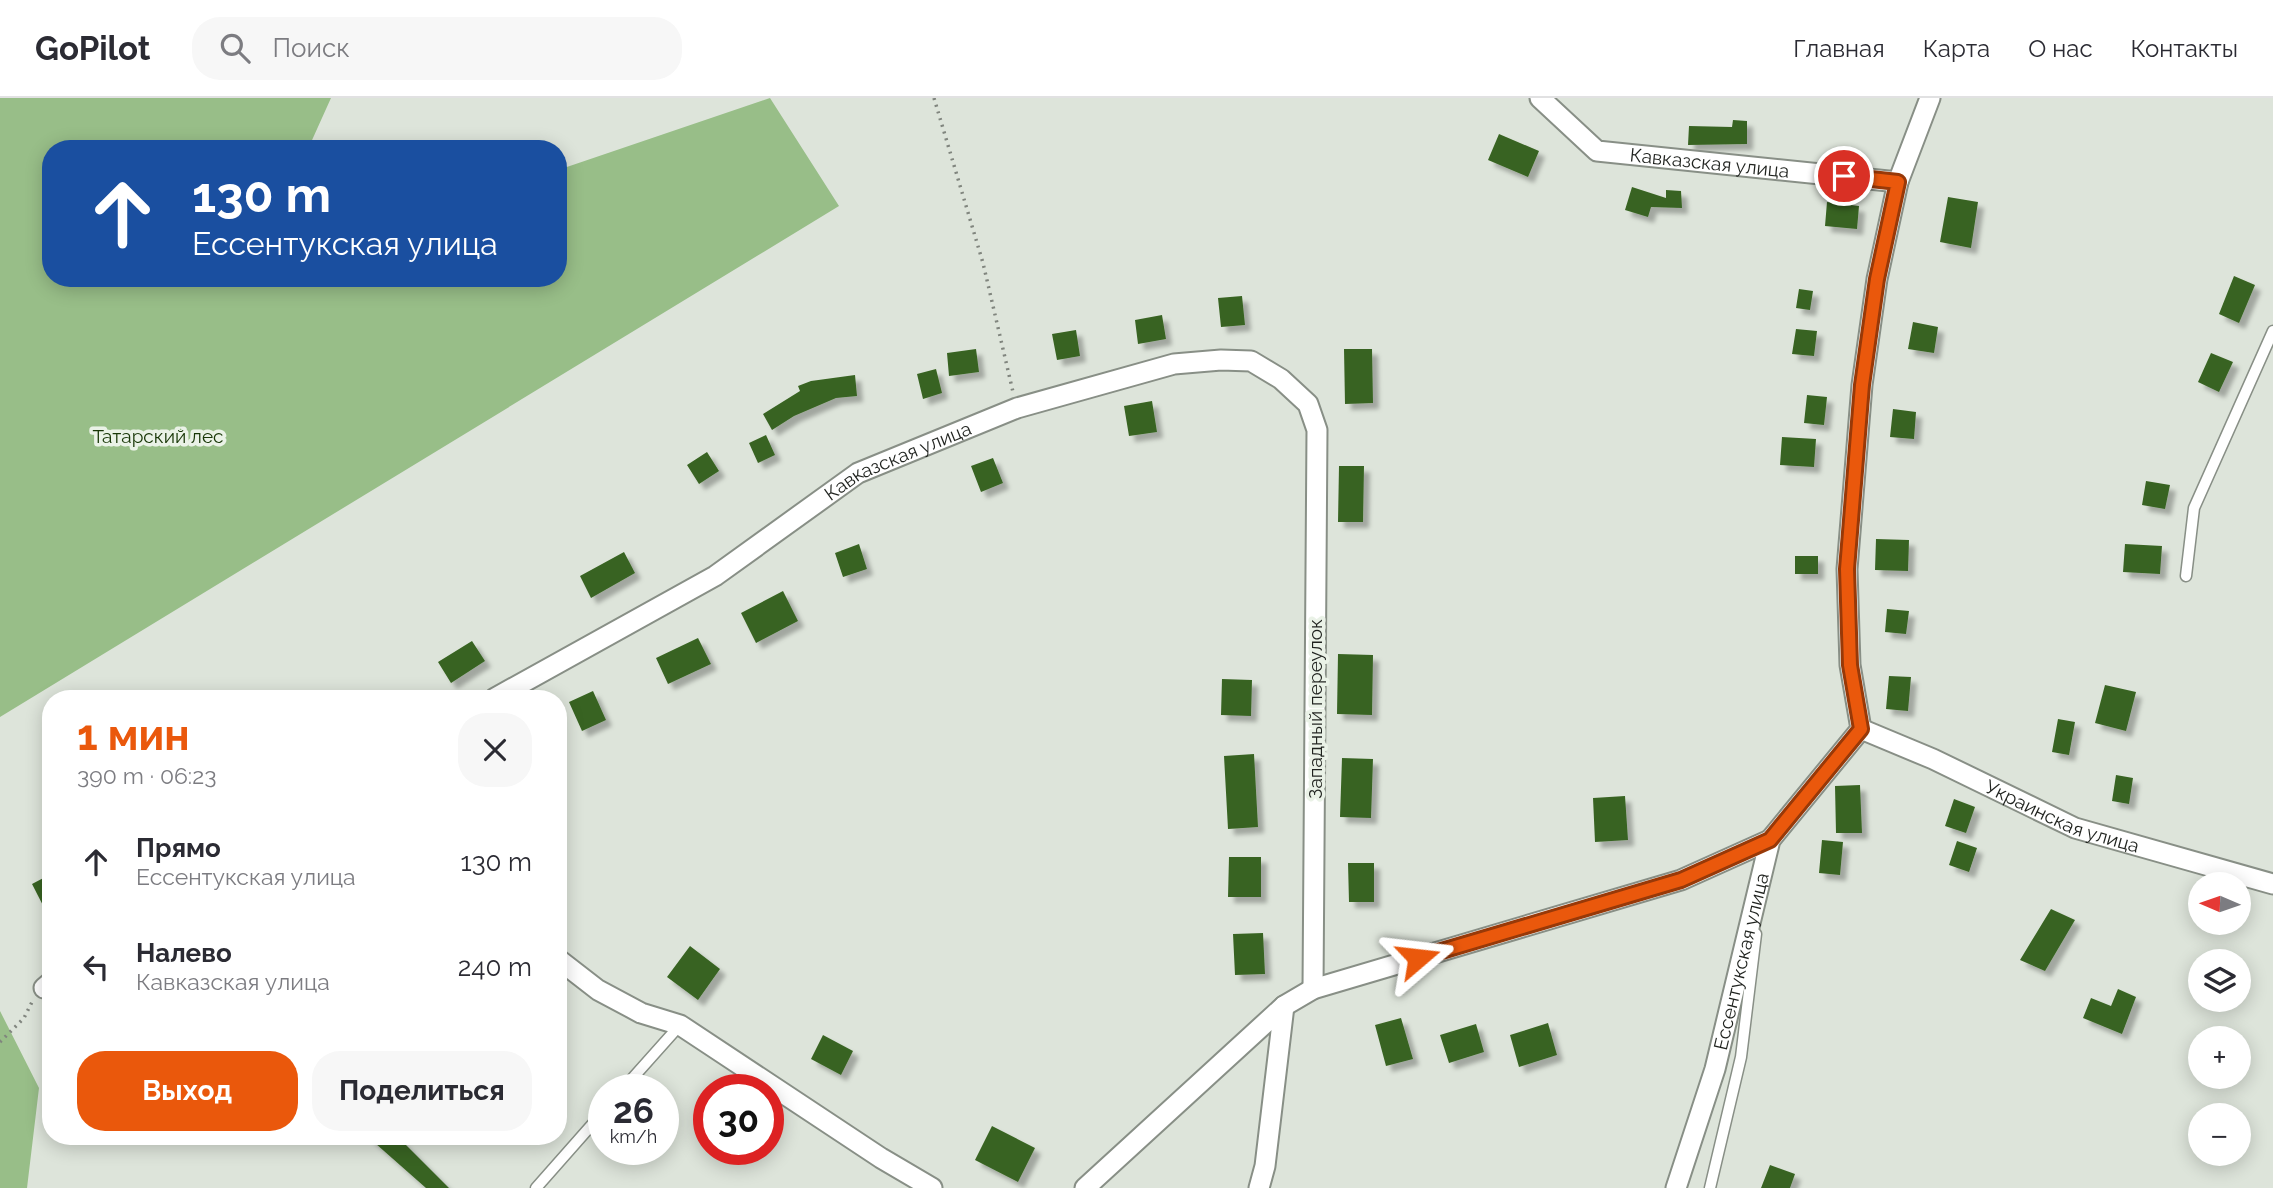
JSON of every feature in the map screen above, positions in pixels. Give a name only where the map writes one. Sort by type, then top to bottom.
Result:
[{"type":"street","name":"Кавказская улица","points":[[1540,98],[1597,151],[1898,182]]},
{"type":"street","points":[[1861,729],[1850,665],[1847,569],[1862,385],[1877,279],[1898,182],[1930,98]]},
{"type":"street","name":"Кавказская улица","points":[[509,690],[715,576],[858,473],[1017,408],[1174,364],[1221,360],[1251,361],[1281,379],[1308,404],[1317,430]]},
{"type":"street","name":"Западный переулок","points":[[1313,989],[1317,430]]},
{"type":"street","name":"Ессентукская улица","points":[[1676,1188],[1715,1069],[1770,840],[1861,729]]},
{"type":"street","name":"Украинская улица","points":[[1861,729],[1933,759],[2075,828],[2273,884]]},
{"type":"street","points":[[1085,1188],[1284,1006],[1313,989],[1681,880],[1770,840]]},
{"type":"street","points":[[567,966],[598,990],[641,1013],[680,1025],[881,1158],[932,1188]]},
{"type":"street","points":[[1259,1188],[1265,1166],[1284,1006]]},
{"type":"lane","points":[[2186,576],[2194,508],[2273,331]]},
{"type":"lane","points":[[1710,1188],[1741,1057],[1759,914],[1756,895]]},
{"type":"lane","points":[[636,1074],[680,1025]]},
{"type":"lane","points":[[536,1188],[588,1129]]},
{"type":"path","points":[[934,98],[983,263],[1017,408]]},
{"type":"path","points":[[0,1042],[24,1017],[34,996],[42,989]]},
{"type":"green space","name":"Татарский лес","points":[[0,98],[331,98],[312,140],[42,140],[42,287],[567,287],[567,167],[770,98],[839,206],[0,717]]},
{"type":"green space","points":[[0,1011],[39,1088],[27,1188],[0,1188]]},
{"type":"building","points":[[1733,120],[1747,121],[1747,144],[1688,145],[1689,126],[1732,127]]},
{"type":"building","points":[[1499,134],[1539,151],[1528,177],[1488,160]]},
{"type":"building","points":[[1632,187],[1666,198],[1666,190],[1681,191],[1682,208],[1651,207],[1648,217],[1625,210]]},
{"type":"building","points":[[1948,197],[1978,202],[1971,248],[1940,242]]},
{"type":"building","points":[[1827,202],[1859,206],[1857,229],[1825,226]]},
{"type":"building","points":[[2234,276],[2255,285],[2239,323],[2219,314]]},
{"type":"building","points":[[1799,289],[1813,291],[1810,310],[1796,308]]},
{"type":"building","points":[[1242,296],[1245,325],[1221,327],[1218,298]]},
{"type":"building","points":[[1162,315],[1166,339],[1138,344],[1135,320]]},
{"type":"building","points":[[1913,322],[1938,327],[1934,353],[1908,349]]},
{"type":"building","points":[[1796,329],[1817,331],[1814,356],[1792,354]]},
{"type":"building","points":[[1076,330],[1080,356],[1057,360],[1052,334]]},
{"type":"building","points":[[976,349],[979,372],[949,376],[947,353]]},
{"type":"building","points":[[1344,349],[1372,349],[1373,403],[1345,404]]},
{"type":"building","points":[[2211,353],[2233,362],[2219,392],[2198,382]]},
{"type":"building","points":[[936,369],[942,393],[923,399],[917,374]]},
{"type":"building","points":[[855,375],[857,396],[836,398],[794,416],[772,430],[763,414],[800,391],[798,386],[811,381]]},
{"type":"building","points":[[1807,395],[1827,397],[1824,425],[1804,423]]},
{"type":"building","points":[[1152,401],[1157,432],[1129,436],[1124,406]]},
{"type":"building","points":[[1893,409],[1916,412],[1914,439],[1890,437]]},
{"type":"building","points":[[766,435],[775,455],[758,463],[749,443]]},
{"type":"building","points":[[1782,437],[1816,439],[1814,467],[1780,465]]},
{"type":"building","points":[[707,452],[719,471],[699,484],[687,465]]},
{"type":"building","points":[[993,458],[1003,483],[981,492],[971,466]]},
{"type":"building","points":[[1339,466],[1364,466],[1363,522],[1338,522]]},
{"type":"building","points":[[2146,481],[2170,485],[2165,509],[2142,505]]},
{"type":"building","points":[[1876,539],[1909,540],[1908,571],[1875,570]]},
{"type":"building","points":[[859,544],[867,569],[843,577],[835,553]]},
{"type":"building","points":[[2125,544],[2162,546],[2160,574],[2123,572]]},
{"type":"building","points":[[624,552],[635,573],[591,598],[580,576]]},
{"type":"building","points":[[1795,556],[1818,556],[1818,574],[1795,574]]},
{"type":"building","points":[[783,591],[798,621],[756,643],[741,613]]},
{"type":"building","points":[[1887,609],[1909,611],[1906,634],[1885,632]]},
{"type":"building","points":[[698,638],[711,664],[668,684],[656,658]]},
{"type":"building","points":[[472,641],[485,661],[451,683],[438,662]]},
{"type":"building","points":[[1338,654],[1373,655],[1372,715],[1337,714]]},
{"type":"building","points":[[1889,676],[1911,677],[1908,711],[1886,709]]},
{"type":"building","points":[[1222,679],[1252,680],[1251,716],[1221,715]]},
{"type":"building","points":[[2105,685],[2136,692],[2126,731],[2095,723]]},
{"type":"building","points":[[593,691],[606,720],[582,731],[569,702]]},
{"type":"building","points":[[2058,719],[2075,722],[2069,755],[2052,752]]},
{"type":"building","points":[[1254,754],[1258,827],[1228,829],[1224,756]]},
{"type":"building","points":[[1342,758],[1373,759],[1371,818],[1340,817]]},
{"type":"building","points":[[2116,775],[2133,778],[2129,804],[2112,801]]},
{"type":"building","points":[[1860,785],[1862,833],[1836,833],[1835,786]]},
{"type":"building","points":[[1625,796],[1628,840],[1595,842],[1593,798]]},
{"type":"building","points":[[1954,799],[1975,807],[1966,833],[1945,826]]},
{"type":"building","points":[[1822,840],[1843,842],[1840,875],[1819,873]]},
{"type":"building","points":[[1957,841],[1977,848],[1969,872],[1949,865]]},
{"type":"building","points":[[1229,857],[1261,857],[1261,897],[1228,897]]},
{"type":"building","points":[[1348,863],[1374,863],[1374,902],[1349,902]]},
{"type":"building","points":[[42,879],[42,903],[32,884]]},
{"type":"building","points":[[2051,909],[2075,920],[2045,971],[2020,960]]},
{"type":"building","points":[[1263,933],[1265,974],[1235,975],[1233,934]]},
{"type":"building","points":[[690,946],[720,969],[698,1000],[667,977]]},
{"type":"building","points":[[2118,989],[2136,997],[2122,1034],[2083,1018],[2091,998],[2111,1006]]},
{"type":"building","points":[[1401,1018],[1413,1059],[1386,1066],[1375,1025]]},
{"type":"building","points":[[1548,1023],[1557,1055],[1519,1067],[1510,1035]]},
{"type":"building","points":[[1476,1024],[1484,1052],[1449,1063],[1440,1035]]},
{"type":"building","points":[[823,1035],[853,1051],[841,1075],[811,1059]]},
{"type":"building","points":[[992,1126],[1035,1148],[1018,1182],[975,1160]]},
{"type":"building","points":[[377,1145],[406,1145],[449,1188],[426,1188]]},
{"type":"building","points":[[1770,1165],[1795,1174],[1790,1188],[1761,1188]]},
{"type":"route","points":[[1418,958],[1681,880],[1770,840],[1861,729],[1850,665],[1847,569],[1862,385],[1877,279],[1898,182],[1844,176]]}]
